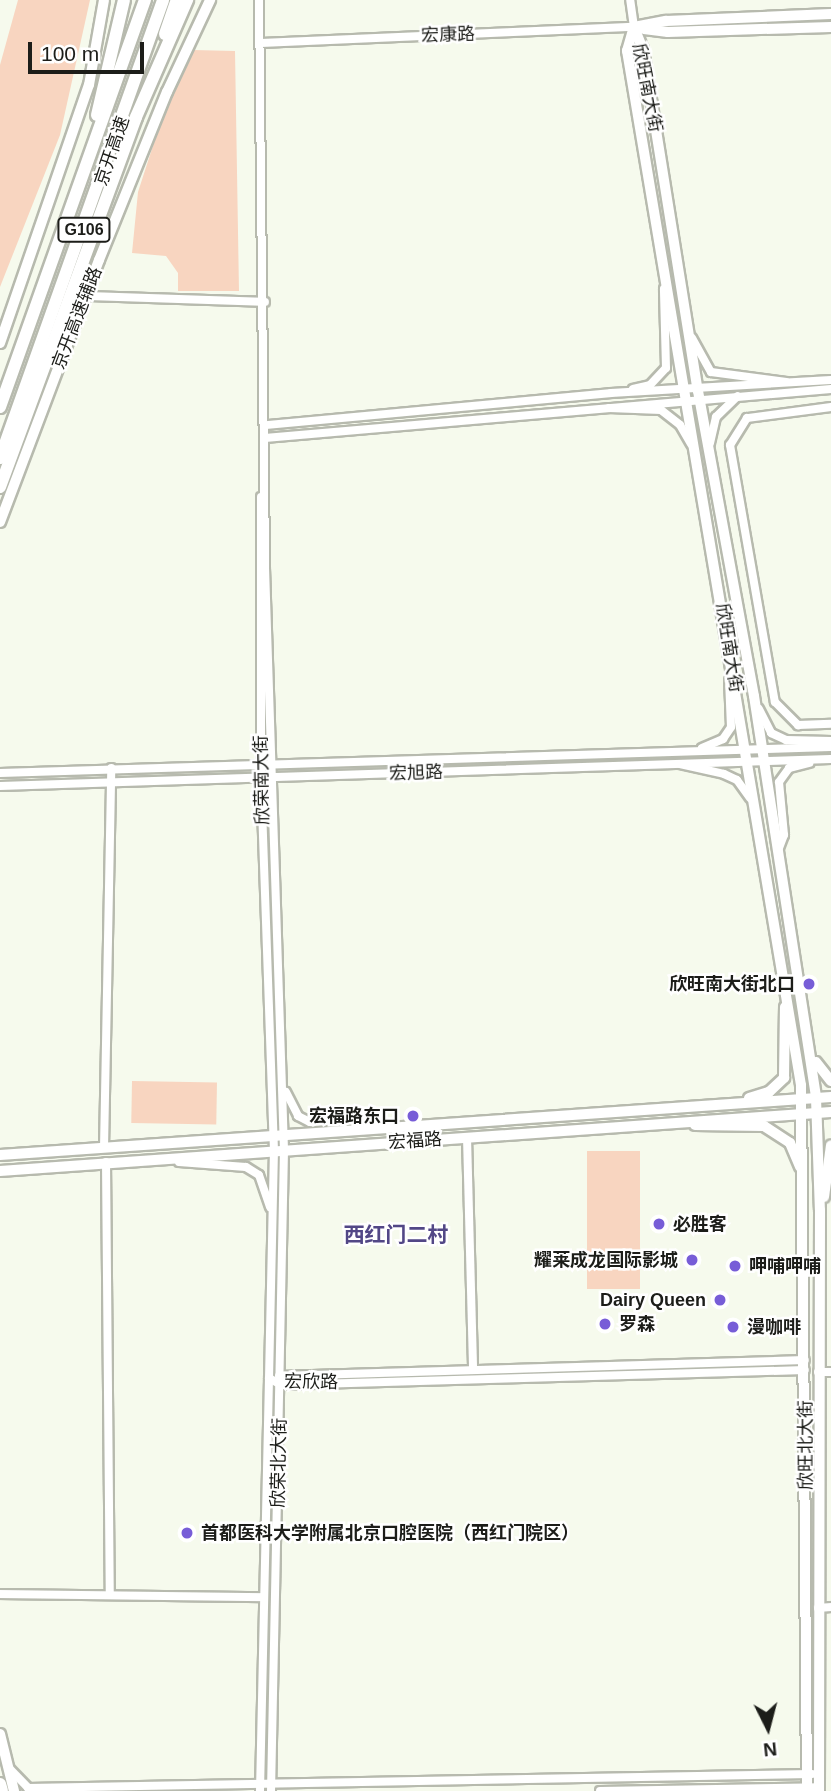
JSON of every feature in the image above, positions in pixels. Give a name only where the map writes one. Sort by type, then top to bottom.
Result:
[{"type":"highway","points":[[76,200],[124,0]]},
{"type":"highway","name":"京开高速","points":[[0,407],[76,200],[145,0]]},
{"type":"highway","name":"京开高速","points":[[0,458],[163,0]]},
{"type":"highway","points":[[0,487],[177,0]]},
{"type":"highway","points":[[136,117],[187,0]]},
{"type":"highway","points":[[0,1784],[2,1791]]},
{"type":"main road","points":[[0,343],[89,85],[104,0]]},
{"type":"main road","name":"京开高速辅路","points":[[0,522],[166,92],[210,0]]},
{"type":"main road","name":"宏康路","points":[[634,27],[666,22],[831,14]]},
{"type":"main road","name":"宏康路","points":[[634,27],[668,32],[831,27]]},
{"type":"main road","name":"欣旺南大街","points":[[634,27],[627,51],[684,396],[731,653],[802,1099]]},
{"type":"main road","name":"欣旺南大街","points":[[634,27],[642,49],[687,328],[754,696],[809,1035],[816,1098]]},
{"type":"main road","points":[[722,1104],[769,1092],[784,1078],[787,994]]},
{"type":"main road","points":[[809,1035],[815,1059],[831,1081]]},
{"type":"main road","name":"宏福路","points":[[0,1155],[831,1097]]},
{"type":"main road","name":"欣旺北大街","points":[[813,1789],[819,1774],[820,1210],[816,1098]]},
{"type":"main road","name":"欣旺北大街","points":[[802,1099],[806,1774],[813,1789]]},
{"type":"main road","name":"宏福路","points":[[0,1171],[831,1112]]},
{"type":"main road","points":[[667,1122],[764,1126],[790,1143],[803,1177]]},
{"type":"main road","points":[[820,1210],[831,1145]]},
{"type":"main road","points":[[0,1734],[14,1791]]},
{"type":"street","name":"欣荣南大街","points":[[259,0],[267,425],[264,438],[261,780],[279,1135]]},
{"type":"street","points":[[630,0],[634,27]]},
{"type":"street","name":"宏康路","points":[[261,43],[634,27]]},
{"type":"street","points":[[267,425],[611,393],[650,385],[663,375],[664,276]]},
{"type":"street","points":[[85,296],[265,302]]},
{"type":"street","points":[[687,328],[711,373],[831,389]]},
{"type":"street","points":[[611,393],[739,396],[831,380]]},
{"type":"street","points":[[699,396],[795,386]]},
{"type":"street","points":[[264,438],[684,396]]},
{"type":"street","points":[[709,452],[716,417],[739,396]]},
{"type":"street","points":[[596,406],[661,410],[680,425],[696,454]]},
{"type":"street","points":[[831,407],[747,418],[730,445],[775,702],[798,725],[831,724]]},
{"type":"street","name":"欣荣南大街","points":[[264,438],[265,568],[274,764],[283,1080],[279,1135]]},
{"type":"street","points":[[680,752],[710,747],[731,727],[731,653]]},
{"type":"street","points":[[754,696],[771,733],[786,740],[831,741]]},
{"type":"street","name":"宏旭路","points":[[763,755],[831,747]]},
{"type":"street","name":"宏旭路","points":[[0,773],[680,752],[831,759]]},
{"type":"street","name":"宏旭路","points":[[0,786],[113,786],[261,780],[678,762],[746,755]]},
{"type":"street","points":[[779,848],[784,835],[778,793],[783,774],[797,765],[831,759]]},
{"type":"street","points":[[678,762],[737,780],[754,806]]},
{"type":"street","points":[[104,1148],[113,786],[110,768]]},
{"type":"street","points":[[283,1080],[291,1107],[305,1120],[365,1118],[388,1126]]},
{"type":"street","name":"欣荣北大街","points":[[271,1787],[281,1380],[279,1135]]},
{"type":"street","points":[[467,1137],[473,1369]]},
{"type":"street","name":"欣荣北大街","points":[[260,1787],[272,1216],[279,1151]]},
{"type":"street","points":[[155,1160],[246,1167],[259,1175],[272,1216]]},
{"type":"street","points":[[106,1163],[110,1595]]},
{"type":"street","points":[[819,1367],[831,1361]]},
{"type":"street","name":"宏欣路","points":[[281,1380],[473,1369],[805,1365]]},
{"type":"street","name":"宏欣路","points":[[269,1378],[281,1380],[805,1365]]},
{"type":"street","points":[[819,1367],[831,1371]]},
{"type":"street","points":[[818,1593],[831,1592]]},
{"type":"street","points":[[0,1594],[264,1597]]},
{"type":"street","points":[[818,1608],[831,1607]]},
{"type":"street","points":[[9,1768],[28,1788],[271,1787],[819,1774]]},
{"type":"street","points":[[600,1791],[813,1789]]},
{"type":"shaded area","points":[[18,0],[90,0],[60,135],[0,287],[0,65]]},
{"type":"shaded area","points":[[193,50],[235,51],[239,291],[178,291],[178,273],[166,256],[132,253],[138,192],[161,121]]},
{"type":"shaded area","points":[[132,1081],[217,1082],[216,1124],[131,1123]]},
{"type":"shaded area","points":[[587,1151],[640,1151],[640,1289],[587,1289]]},
{"type":"place","name":"欣旺南大街北口","points":[[809,984]]},
{"type":"place","name":"宏福路东口","points":[[413,1116]]},
{"type":"place","name":"必胜客","points":[[659,1224]]},
{"type":"place","name":"耀莱成龙国际影城","points":[[692,1260]]},
{"type":"place","name":"呷哺呷哺","points":[[735,1266]]},
{"type":"place","name":"Dairy Queen","points":[[720,1300]]},
{"type":"place","name":"罗森","points":[[605,1324]]},
{"type":"place","name":"漫咖啡","points":[[733,1327]]},
{"type":"place","name":"首都医科大学附属北京口腔医院（西红门院区）","points":[[187,1533]]},
{"type":"district","name":"西红门二村","points":[[396,1235]]}]
